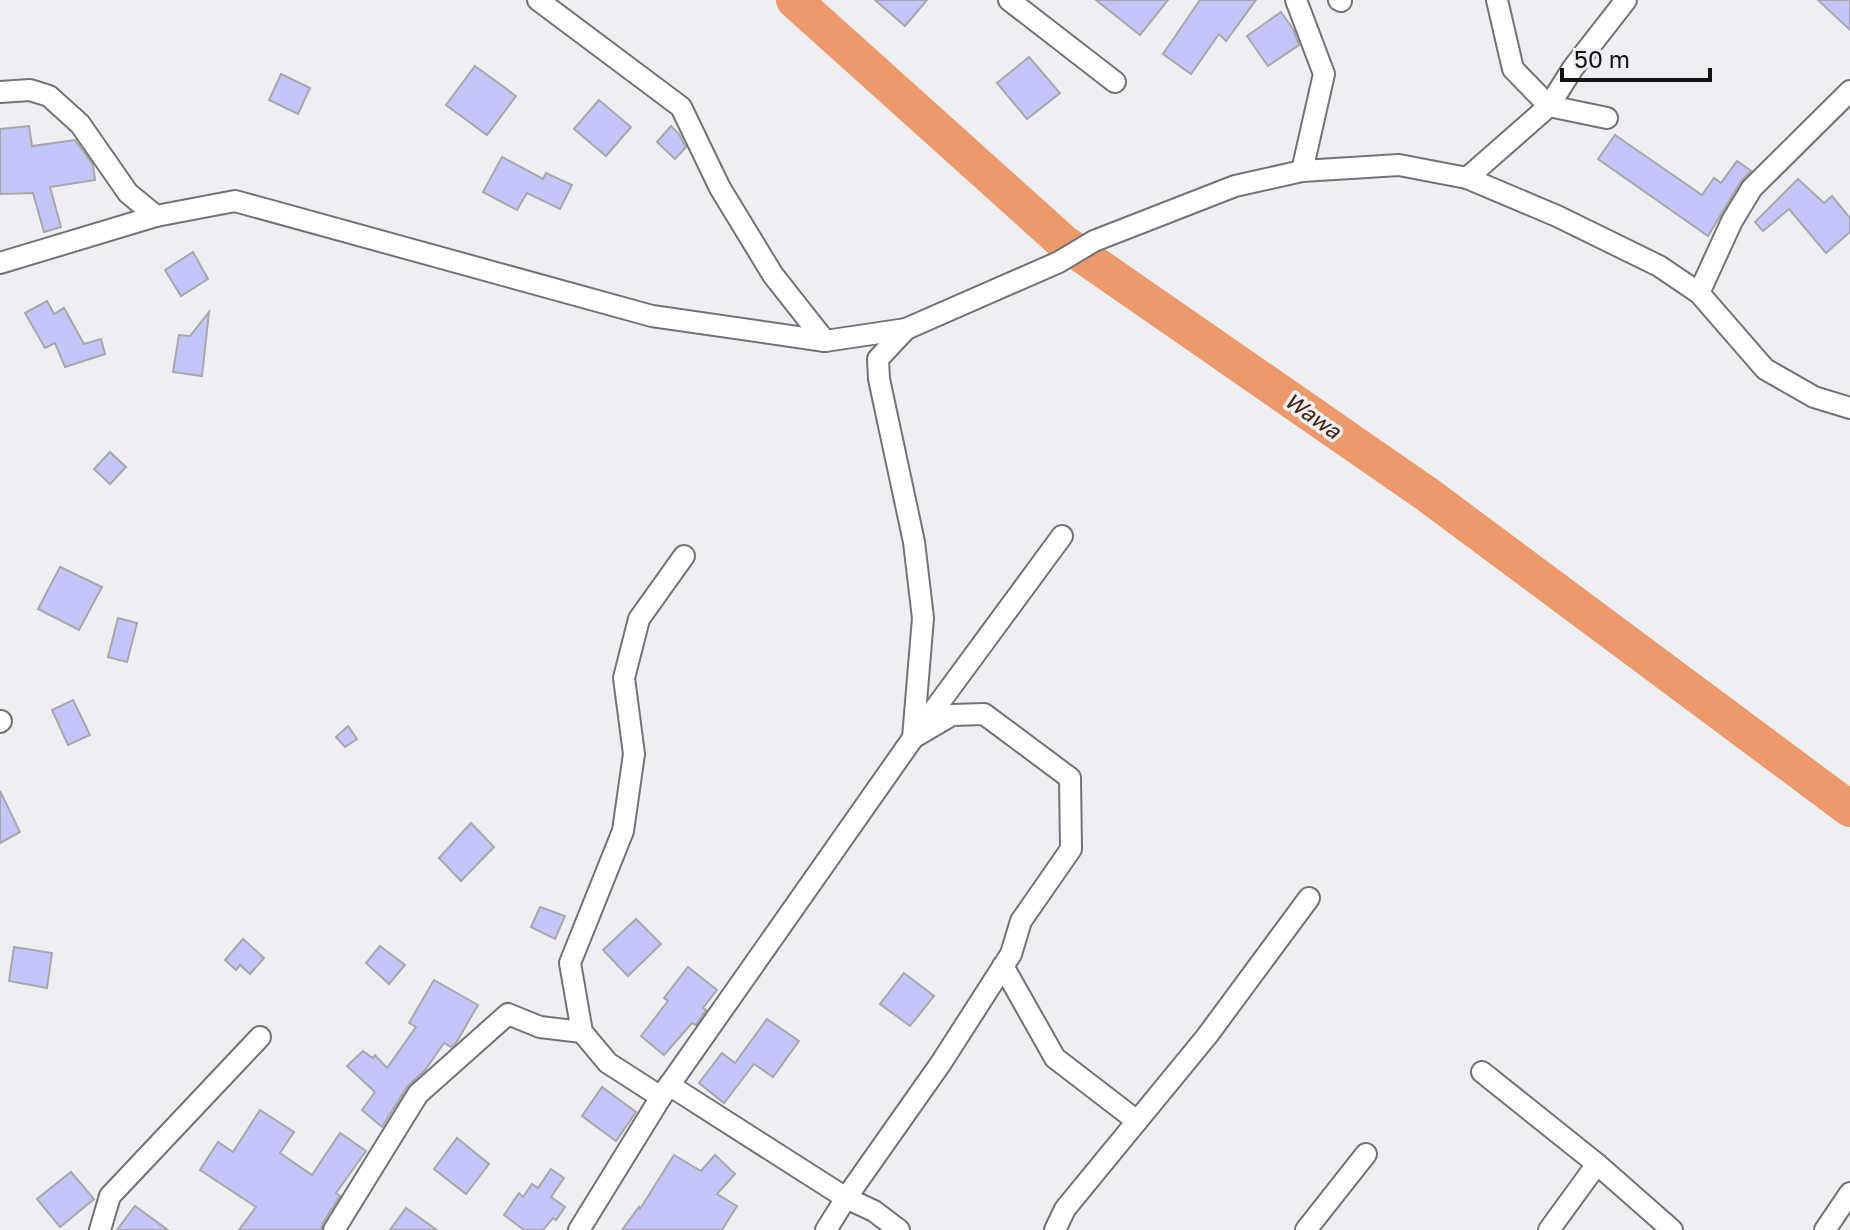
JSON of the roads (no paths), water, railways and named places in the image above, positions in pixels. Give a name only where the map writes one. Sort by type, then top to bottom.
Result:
[{"type":"street","points":[[538,0],[681,107],[720,188],[773,275],[825,341]]},
{"type":"street","points":[[1009,0],[1115,82]]},
{"type":"street","points":[[1296,0],[1324,74],[1302,171]]},
{"type":"street","points":[[1497,0],[1513,69],[1549,106],[1607,118]]},
{"type":"street","points":[[1467,178],[1549,106],[1573,68],[1626,0]]},
{"type":"street","points":[[0,92],[30,90],[49,96],[80,124],[128,193],[156,216]]},
{"type":"street","points":[[1699,293],[1732,221],[1752,188],[1850,91]]},
{"type":"street","points":[[0,263],[156,216],[235,201],[652,316],[825,341],[906,329],[1059,262],[1094,241],[1235,186],[1302,171],[1399,165],[1467,178],[1557,216],[1659,266],[1699,293],[1765,369],[1814,397],[1850,408]]},
{"type":"street","points":[[906,329],[878,359],[878,369],[914,542],[923,618],[913,738]]},
{"type":"street","points":[[579,1230],[665,1091],[913,738],[1062,536]]},
{"type":"street","points":[[684,556],[639,619],[624,678],[634,754],[623,831],[570,963],[582,1032],[608,1063],[665,1091],[846,1198],[874,1211],[899,1230]]},
{"type":"street","points":[[826,1230],[941,1063],[1011,954],[1021,921],[1071,849],[1070,778],[984,714],[952,715],[913,738]]},
{"type":"street","points":[[1055,1230],[1065,1209],[1207,1036],[1309,898]]},
{"type":"street","points":[[1003,966],[1055,1058],[1137,1121]]},
{"type":"street","points":[[334,1230],[418,1094],[508,1014],[540,1027],[582,1032]]},
{"type":"street","points":[[100,1230],[110,1196],[260,1037]]},
{"type":"street","points":[[1482,1072],[1597,1164],[1672,1230]]},
{"type":"street","points":[[1306,1230],[1366,1154]]},
{"type":"street","points":[[1549,1230],[1597,1164]]},
{"type":"street","points":[[1825,1230],[1850,1193]]},
{"type":"waterway","name":"Wawa","points":[[794,0],[1063,242],[1428,495],[1850,809]]}]
